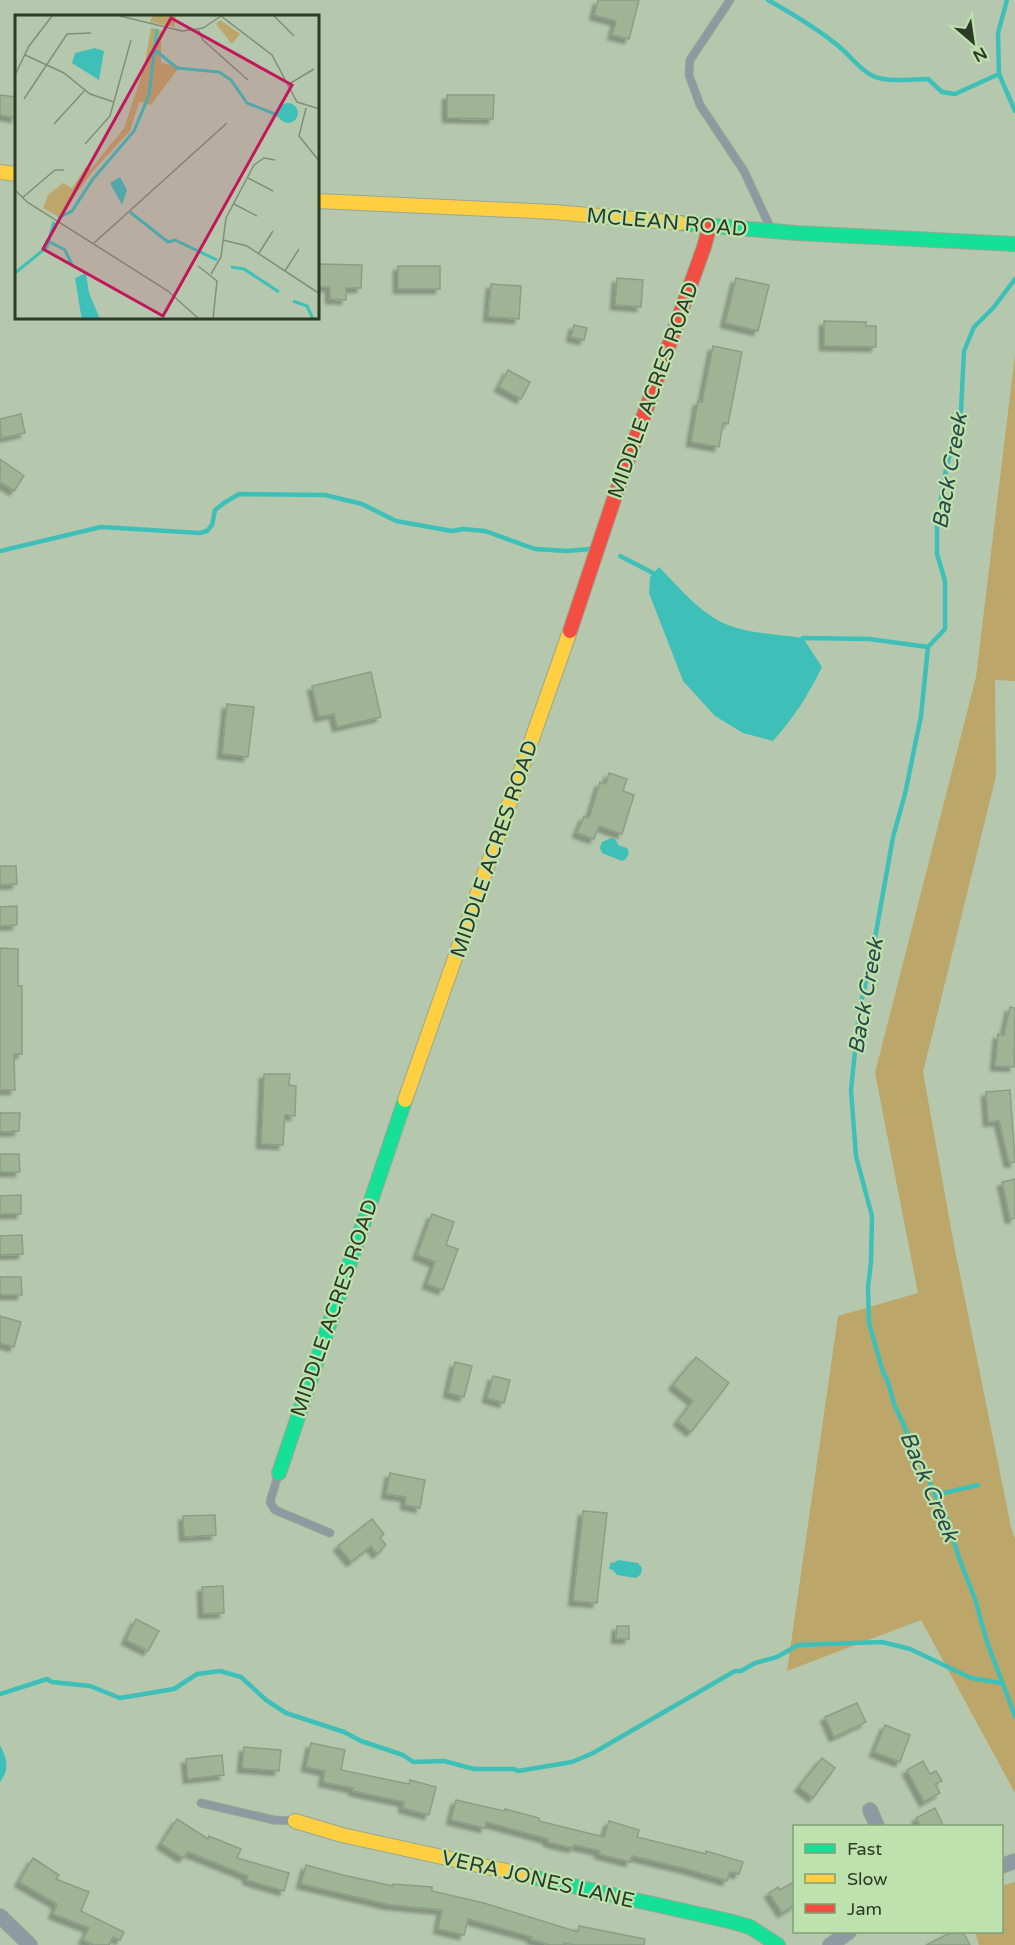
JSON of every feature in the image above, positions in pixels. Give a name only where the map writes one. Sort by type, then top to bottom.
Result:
[{"type":"street","points":[[0,172],[15,174]]},
{"type":"street","name":"MCLEAN ROAD","points":[[320,201],[554,212],[927,242],[1015,244]]},
{"type":"street","name":"MIDDLE ACRES ROAD","points":[[279,1473],[400,1114],[552,687],[614,499],[710,225]]},
{"type":"street","points":[[870,1810],[876,1825]]},
{"type":"street","name":"VERA JONES LANE","points":[[296,1821],[342,1835],[729,1920],[750,1927],[777,1945]]},
{"type":"street","points":[[0,1916],[23,1943]]},
{"type":"street","points":[[830,1945],[848,1933]]},
{"type":"lane","points":[[730,0],[690,60],[689,75],[700,105],[744,171],[772,231]]},
{"type":"lane","points":[[279,1473],[270,1502],[275,1510],[330,1533]]},
{"type":"lane","points":[[201,1803],[274,1820],[296,1821]]},
{"type":"shaded area","points":[[1015,354],[1015,681],[995,680],[996,776],[923,1072],[954,1245],[1015,1539],[1015,1793],[921,1620],[787,1671],[838,1316],[918,1293],[875,1073],[976,677]]},
{"type":"shaded area","points":[[1015,1882],[1015,1945],[979,1945],[975,1933],[1003,1933],[1003,1886]]},
{"type":"water","points":[[659,567],[690,599],[708,614],[728,625],[746,630],[803,638],[822,667],[800,706],[773,741],[743,733],[715,716],[683,681],[649,593],[650,577]]},
{"type":"water","points":[[611,838],[616,840],[618,845],[627,848],[629,853],[626,859],[622,861],[602,853],[600,848],[602,842]]},
{"type":"water","points":[[619,1560],[638,1563],[642,1568],[641,1574],[636,1578],[617,1575],[609,1569],[611,1562]]},
{"type":"water","points":[[0,1745],[6,1764],[5,1773],[0,1782]]},
{"type":"building","points":[[598,0],[639,0],[629,39],[612,35],[616,21],[594,15]]},
{"type":"building","points":[[0,95],[15,97],[15,118],[0,115]]},
{"type":"building","points":[[447,95],[494,95],[493,119],[447,118]]},
{"type":"building","points":[[320,264],[362,265],[361,288],[346,288],[346,300],[330,299],[330,287],[320,287]]},
{"type":"building","points":[[398,266],[440,266],[440,289],[398,289]]},
{"type":"building","points":[[617,278],[643,280],[641,307],[615,305]]},
{"type":"building","points":[[736,278],[769,285],[758,331],[725,323]]},
{"type":"building","points":[[491,284],[521,286],[519,319],[488,317]]},
{"type":"building","points":[[824,321],[866,322],[866,326],[876,326],[876,347],[824,346]]},
{"type":"building","points":[[574,325],[587,328],[584,340],[571,337]]},
{"type":"building","points":[[713,346],[742,352],[728,424],[723,423],[719,447],[691,442],[698,401],[702,402]]},
{"type":"building","points":[[508,370],[530,382],[521,399],[499,387]]},
{"type":"building","points":[[21,414],[25,433],[1,438],[0,419]]},
{"type":"building","points":[[0,459],[24,476],[14,491],[0,482]]},
{"type":"building","points":[[371,672],[381,717],[337,727],[334,714],[319,717],[312,686]]},
{"type":"building","points":[[227,704],[254,707],[248,757],[222,754]]},
{"type":"building","points":[[609,773],[627,779],[623,791],[634,795],[622,834],[599,826],[594,839],[577,833],[584,816],[589,818],[600,782],[606,784]]},
{"type":"building","points":[[0,866],[16,866],[17,884],[0,885]]},
{"type":"building","points":[[17,906],[17,925],[0,926],[0,907]]},
{"type":"building","points":[[0,948],[18,949],[18,986],[22,986],[22,1054],[14,1054],[15,1090],[0,1090]]},
{"type":"building","points":[[1010,1007],[1015,1008],[1014,1067],[995,1066],[998,1034],[1004,1035]]},
{"type":"building","points":[[264,1074],[290,1074],[289,1085],[296,1086],[295,1116],[285,1115],[283,1145],[261,1144]]},
{"type":"building","points":[[1010,1090],[1015,1162],[1009,1163],[999,1121],[988,1122],[986,1092]]},
{"type":"building","points":[[0,1113],[20,1113],[19,1131],[0,1132]]},
{"type":"building","points":[[0,1154],[19,1154],[20,1172],[0,1172]]},
{"type":"building","points":[[1015,1179],[1015,1218],[1010,1219],[1002,1182]]},
{"type":"building","points":[[21,1195],[21,1214],[0,1214],[0,1196]]},
{"type":"building","points":[[432,1214],[454,1222],[446,1245],[458,1249],[443,1290],[427,1284],[435,1262],[417,1255]]},
{"type":"building","points":[[22,1235],[23,1254],[0,1255],[0,1236]]},
{"type":"building","points":[[0,1277],[21,1277],[22,1295],[0,1295]]},
{"type":"building","points":[[0,1316],[21,1322],[14,1347],[0,1343]]},
{"type":"building","points":[[696,1357],[729,1383],[691,1432],[678,1421],[693,1401],[673,1385]]},
{"type":"building","points":[[455,1362],[472,1366],[464,1397],[448,1393]]},
{"type":"building","points":[[493,1376],[510,1380],[504,1403],[487,1398]]},
{"type":"building","points":[[390,1473],[425,1480],[420,1508],[405,1505],[406,1497],[386,1494]]},
{"type":"building","points":[[583,1511],[607,1513],[597,1603],[573,1601]]},
{"type":"building","points":[[215,1515],[216,1535],[184,1537],[183,1516]]},
{"type":"building","points":[[372,1519],[384,1534],[380,1538],[386,1545],[377,1554],[371,1546],[351,1562],[338,1546]]},
{"type":"building","points":[[223,1586],[224,1613],[203,1614],[202,1587]]},
{"type":"building","points":[[136,1619],[159,1631],[148,1651],[126,1640]]},
{"type":"building","points":[[617,1626],[629,1626],[629,1639],[616,1639]]},
{"type":"building","points":[[857,1703],[866,1722],[834,1737],[825,1717]]},
{"type":"building","points":[[885,1725],[910,1735],[900,1762],[874,1752]]},
{"type":"building","points":[[311,1743],[345,1750],[341,1770],[409,1784],[410,1780],[436,1787],[429,1815],[403,1808],[404,1802],[323,1782],[325,1771],[306,1767]]},
{"type":"building","points":[[244,1747],[281,1750],[279,1771],[242,1768]]},
{"type":"building","points":[[222,1755],[224,1775],[188,1779],[186,1759]]},
{"type":"building","points":[[822,1758],[835,1768],[813,1798],[799,1787]]},
{"type":"building","points":[[923,1761],[930,1774],[936,1771],[942,1781],[935,1784],[940,1793],[924,1802],[907,1770]]},
{"type":"building","points":[[456,1800],[504,1811],[505,1809],[539,1818],[539,1821],[604,1837],[609,1821],[639,1830],[637,1837],[706,1854],[706,1851],[743,1862],[739,1874],[730,1872],[727,1881],[632,1856],[630,1862],[599,1854],[600,1851],[548,1842],[548,1839],[486,1822],[485,1828],[451,1820]]},
{"type":"building","points":[[935,1808],[943,1825],[920,1825],[916,1818]]},
{"type":"building","points":[[177,1819],[208,1839],[209,1836],[241,1849],[237,1858],[289,1873],[284,1891],[247,1880],[248,1876],[188,1852],[183,1858],[161,1844]]},
{"type":"building","points":[[33,1858],[59,1875],[56,1879],[89,1892],[81,1911],[124,1932],[120,1940],[113,1937],[109,1945],[93,1945],[83,1940],[89,1928],[53,1914],[57,1904],[19,1882]]},
{"type":"building","points":[[306,1865],[393,1886],[393,1884],[432,1887],[432,1891],[484,1903],[578,1932],[579,1926],[645,1939],[644,1945],[564,1943],[563,1945],[550,1945],[531,1939],[532,1937],[468,1919],[464,1935],[438,1929],[442,1910],[390,1905],[301,1884]]},
{"type":"building","points":[[793,1882],[793,1906],[782,1913],[769,1893],[778,1887],[780,1890]]},
{"type":"building","points":[[950,1933],[964,1933],[970,1945],[926,1945]]},
{"type":"waterway","points":[[768,0],[816,29],[842,49],[864,71],[879,78],[928,79],[942,92],[955,94],[999,74]]},
{"type":"waterway","name":"Back Creek","points":[[1007,0],[998,33],[999,74],[1015,111]]},
{"type":"waterway","name":"Back Creek","points":[[1015,279],[994,307],[974,327],[964,351],[961,411],[946,469],[937,522],[937,554],[945,581],[945,629],[928,647],[921,716],[905,794],[893,837],[872,955],[859,1012],[851,1090],[856,1156],[872,1216],[868,1287],[869,1323],[894,1404],[947,1520],[975,1599],[987,1642],[1015,1716]]},
{"type":"waterway","points":[[0,551],[101,527],[200,533],[207,531],[212,525],[215,510],[239,494],[325,495],[362,504],[396,521],[452,531],[463,529],[485,531],[535,549],[567,551],[590,549]]},
{"type":"waterway","points":[[620,556],[653,573],[656,577]]},
{"type":"waterway","points":[[800,643],[803,638],[869,639],[928,647]]},
{"type":"waterway","points":[[935,1495],[978,1485]]},
{"type":"waterway","points":[[0,1694],[47,1679],[52,1682],[90,1686],[120,1698],[174,1689],[197,1674],[220,1671],[241,1677],[266,1700],[286,1713],[344,1732],[361,1741],[403,1755],[413,1762],[444,1761],[474,1769],[514,1769],[518,1771],[572,1762],[593,1753],[735,1671],[741,1671],[755,1663],[777,1657],[798,1645],[882,1642],[910,1649],[971,1678],[1001,1683]]},
{"type":"traffic: fast","points":[[680,223],[796,233],[1015,244]]},
{"type":"traffic: fast","points":[[279,1473],[405,1100]]},
{"type":"traffic: fast","points":[[528,1876],[729,1921],[750,1927],[778,1945]]},
{"type":"traffic: slow","points":[[0,172],[15,174]]},
{"type":"traffic: slow","points":[[320,201],[554,212],[680,223]]},
{"type":"traffic: slow","points":[[405,1100],[570,631]]},
{"type":"traffic: slow","points":[[295,1821],[342,1835],[528,1876]]},
{"type":"traffic: jam","points":[[570,631],[710,225]]}]
